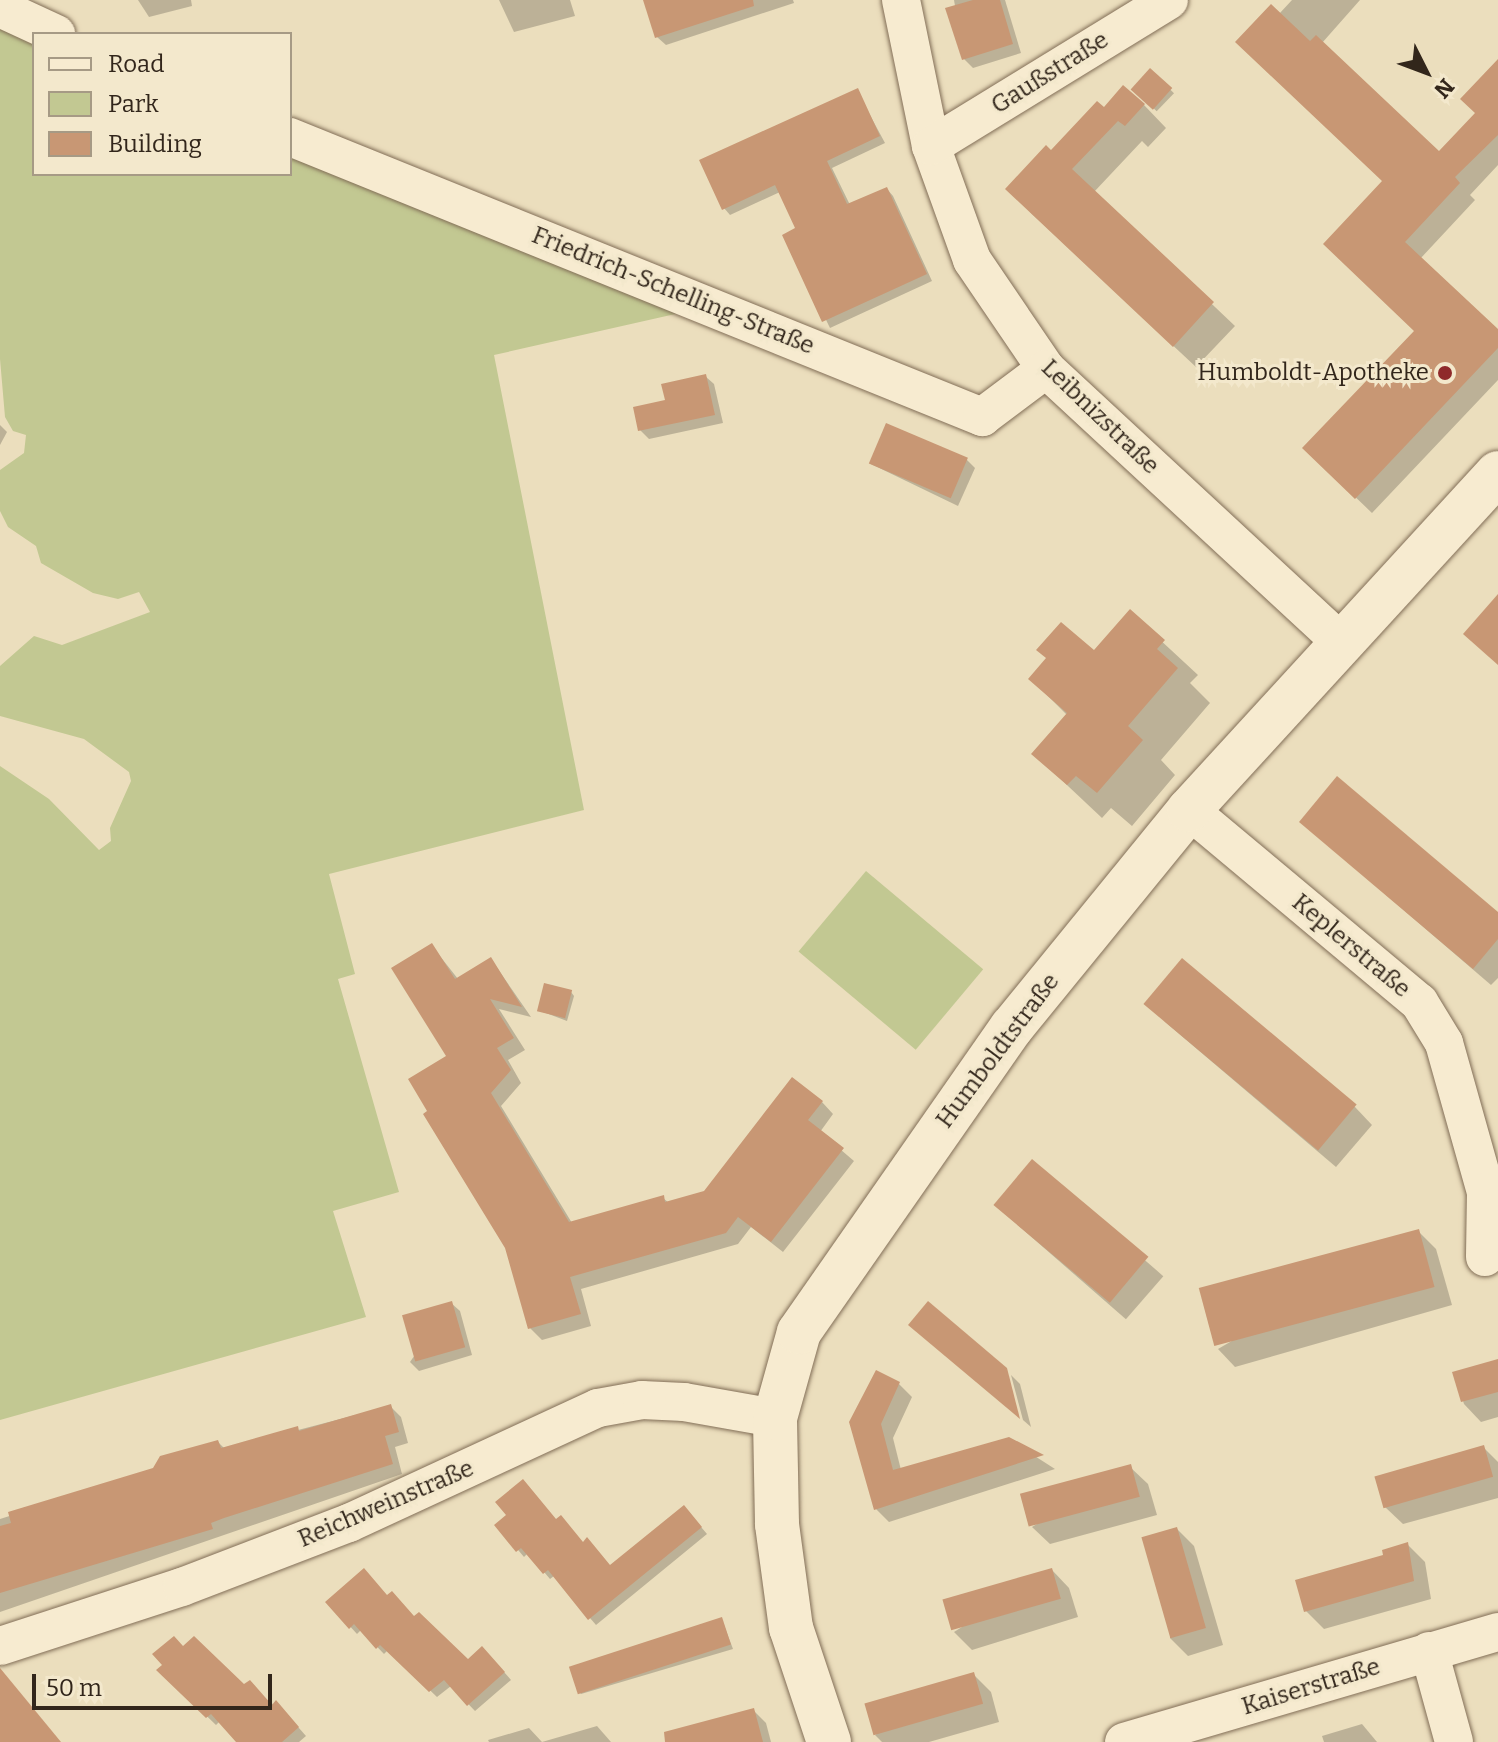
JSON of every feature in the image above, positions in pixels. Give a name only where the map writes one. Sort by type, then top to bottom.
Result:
[{"type":"street","name":"Leibnizstraße","points":[[901,0],[931,146],[972,260],[1046,369],[1341,642]]},
{"type":"street","name":"Gaußstraße","points":[[931,146],[1169,0]]},
{"type":"street","points":[[0,8],[52,32]]},
{"type":"street","name":"Friedrich-Schelling-Straße","points":[[292,138],[982,417],[1046,369]]},
{"type":"street","name":"Humboldtstraße","points":[[829,1742],[791,1628],[777,1524],[775,1418],[799,1332],[846,1258],[1012,1027],[1189,810],[1498,473]]},
{"type":"street","name":"Keplerstraße","points":[[1189,810],[1419,1002],[1444,1043],[1486,1192],[1485,1257]]},
{"type":"street","name":"Reichweinstraße","points":[[0,1646],[168,1592],[349,1523],[598,1408],[642,1400],[684,1402],[775,1418]]},
{"type":"street","name":"Kaiserstraße","points":[[1124,1742],[1498,1632]]},
{"type":"street","points":[[1429,1651],[1454,1742]]},
{"type":"green space","points":[[0,27],[32,35],[32,176],[292,176],[292,143],[693,310],[494,355],[584,810],[329,874],[355,974],[338,979],[399,1192],[333,1211],[366,1317],[0,1420],[0,766],[49,799],[99,850],[111,841],[110,828],[131,781],[129,772],[84,739],[0,716],[0,666],[34,636],[62,645],[150,612],[139,592],[118,599],[93,593],[41,563],[36,546],[8,527],[0,511],[0,470],[24,453],[26,435],[13,431],[5,417],[0,359]]},
{"type":"green space","points":[[866,871],[983,969],[916,1050],[799,951]]},
{"type":"building","points":[[643,0],[753,0],[754,6],[655,38]]},
{"type":"building","points":[[973,0],[1000,0],[1013,44],[962,60],[945,8]]},
{"type":"building","points":[[1271,4],[1310,41],[1316,35],[1439,151],[1475,113],[1460,99],[1498,59],[1498,135],[1455,177],[1460,183],[1405,242],[1498,329],[1498,348],[1355,499],[1302,448],[1414,331],[1323,244],[1382,181],[1235,42]]},
{"type":"building","points":[[1150,68],[1172,88],[1153,110],[1131,90]]},
{"type":"building","points":[[1123,85],[1145,104],[1125,126],[1118,121],[1072,169],[1214,302],[1173,347],[1005,189],[1046,145],[1051,150],[1097,101],[1104,107]]},
{"type":"building","points":[[858,88],[880,136],[827,161],[847,204],[887,187],[927,274],[822,322],[782,235],[795,228],[775,185],[722,210],[699,160]]},
{"type":"building","points":[[706,374],[715,415],[638,431],[633,407],[665,400],[661,384]]},
{"type":"building","points":[[886,423],[968,458],[951,498],[869,464]]},
{"type":"building","points":[[1498,594],[1498,665],[1463,634]]},
{"type":"building","points":[[1130,609],[1165,640],[1157,649],[1178,668],[1128,726],[1143,740],[1097,793],[1076,776],[1067,785],[1031,754],[1067,713],[1028,679],[1046,658],[1036,650],[1061,622],[1094,650]]},
{"type":"building","points":[[1337,776],[1498,912],[1498,939],[1473,969],[1299,822]]},
{"type":"building","points":[[432,943],[455,979],[491,957],[522,1007],[490,999],[514,1038],[497,1048],[511,1070],[491,1093],[569,1222],[664,1195],[665,1202],[704,1191],[792,1077],[823,1101],[808,1120],[844,1148],[771,1242],[738,1217],[726,1233],[570,1277],[581,1314],[528,1329],[505,1248],[423,1114],[427,1111],[408,1079],[446,1056],[391,968]]},
{"type":"building","points":[[1182,958],[1357,1105],[1318,1151],[1143,1004]]},
{"type":"building","points":[[544,983],[572,990],[565,1018],[537,1011]]},
{"type":"building","points":[[1032,1159],[1148,1257],[1110,1303],[993,1205]]},
{"type":"building","points":[[1419,1229],[1435,1287],[1214,1346],[1199,1288]]},
{"type":"building","points":[[452,1301],[465,1347],[415,1361],[402,1315]]},
{"type":"building","points":[[928,1301],[1007,1368],[1020,1419],[908,1325]]},
{"type":"building","points":[[1498,1359],[1498,1392],[1461,1402],[1452,1372]]},
{"type":"building","points":[[876,1370],[900,1382],[881,1424],[893,1470],[1009,1437],[1044,1455],[874,1510],[849,1422]]},
{"type":"building","points":[[391,1404],[399,1432],[385,1436],[393,1464],[224,1518],[211,1523],[213,1529],[0,1593],[0,1526],[11,1523],[8,1512],[153,1468],[160,1456],[218,1440],[221,1448],[298,1426],[299,1431]]},
{"type":"building","points":[[1484,1445],[1493,1477],[1384,1508],[1374,1476]]},
{"type":"building","points":[[1131,1464],[1140,1497],[1029,1527],[1020,1494]]},
{"type":"building","points":[[523,1479],[556,1519],[561,1515],[583,1542],[587,1537],[610,1565],[684,1505],[702,1527],[588,1620],[548,1570],[543,1574],[521,1548],[516,1552],[494,1525],[506,1515],[495,1502]]},
{"type":"building","points":[[1177,1527],[1206,1628],[1170,1638],[1141,1537]]},
{"type":"building","points":[[1408,1542],[1414,1581],[1304,1612],[1295,1580],[1383,1555],[1382,1550]]},
{"type":"building","points":[[364,1568],[387,1595],[392,1591],[414,1616],[419,1612],[468,1659],[482,1646],[505,1672],[467,1706],[444,1680],[429,1692],[380,1645],[376,1649],[354,1624],[349,1629],[325,1602]]},
{"type":"building","points":[[1052,1568],[1061,1599],[951,1630],[942,1599]]},
{"type":"building","points":[[722,1617],[731,1645],[578,1694],[569,1667]]},
{"type":"building","points":[[174,1636],[183,1646],[194,1636],[244,1684],[250,1680],[272,1705],[276,1700],[299,1727],[282,1742],[236,1742],[211,1714],[206,1718],[156,1670],[162,1665],[152,1654]]},
{"type":"building","points":[[0,1668],[61,1742],[0,1742]]},
{"type":"building","points":[[974,1672],[983,1704],[874,1735],[864,1703]]},
{"type":"building","points":[[754,1708],[763,1742],[665,1742],[664,1732]]},
{"type":"place","name":"Humboldt-Apotheke","points":[[1445,373]]}]
